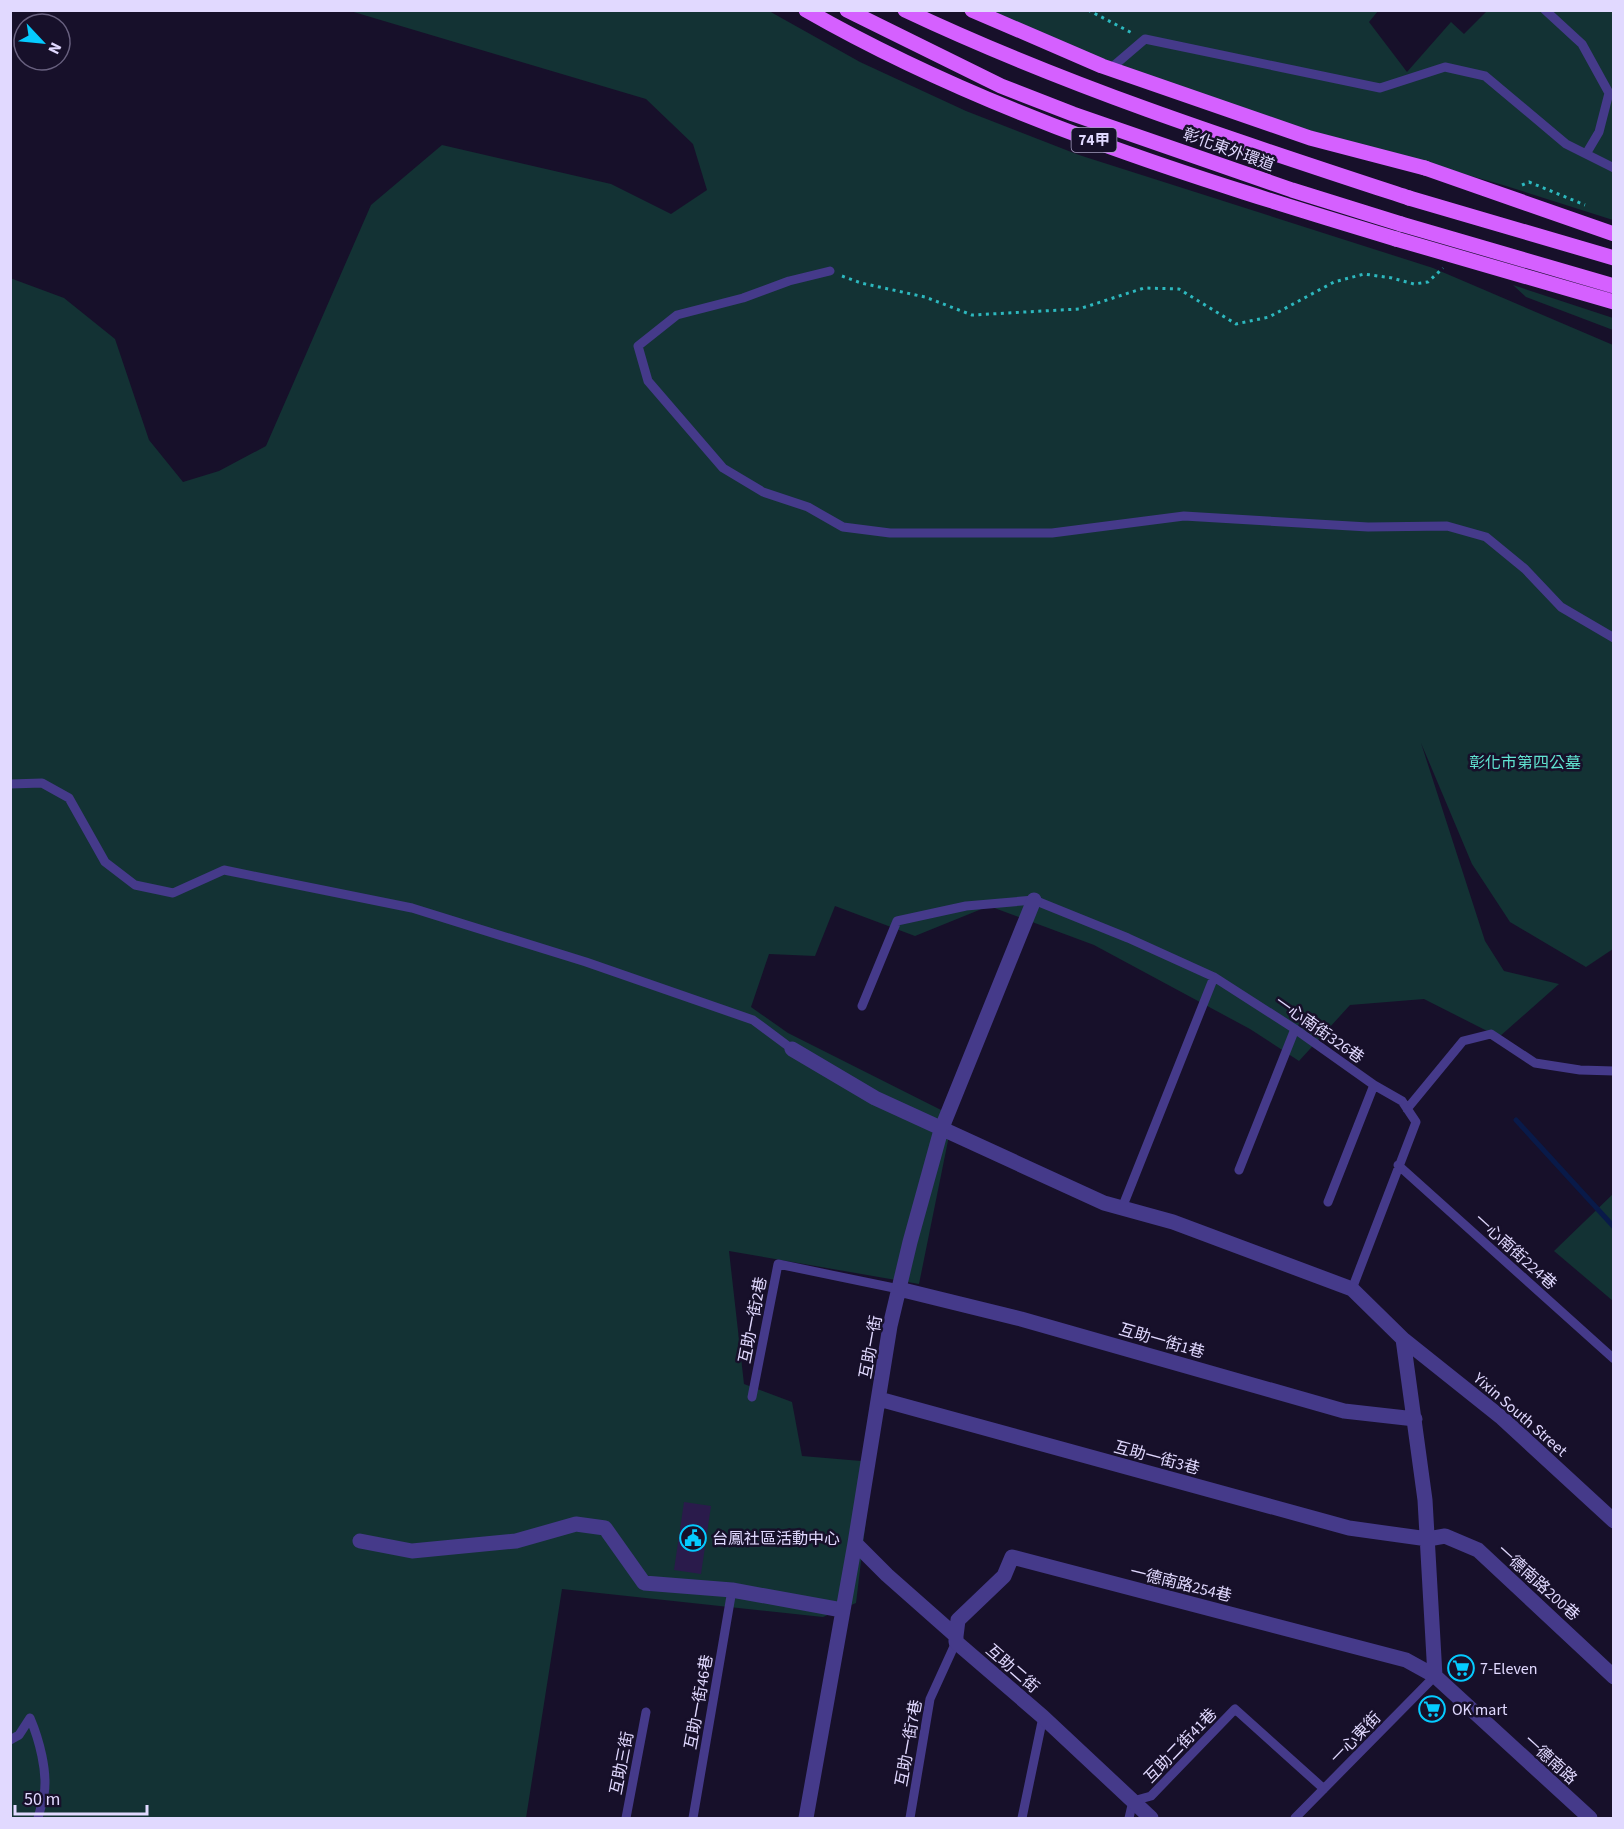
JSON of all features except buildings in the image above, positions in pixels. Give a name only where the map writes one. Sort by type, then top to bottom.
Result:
[{"type":"main road","name":"74甲","points":[[806,10],[845,33],[919,70],[994,103],[1179,170],[1396,239],[1614,302]]},
{"type":"main road","name":"彰化東外環道","points":[[847,10],[1001,86],[1063,110],[1292,190],[1614,286]]},
{"type":"main road","name":"彰化東外環道","points":[[905,10],[1011,58],[1205,131],[1409,198],[1614,258]]},
{"type":"main road","points":[[972,10],[1110,69],[1310,138],[1425,168],[1614,234]]},
{"type":"street","name":"互助一街","points":[[806,1818],[855,1543],[890,1326],[899,1288],[941,1130],[1034,900]]},
{"type":"street","points":[[792,1049],[875,1098],[1104,1203],[1173,1222],[1352,1289]]},
{"type":"street","name":"互助一街1巷","points":[[899,1288],[1021,1319],[1344,1411],[1415,1419]]},
{"type":"street","name":"Yixin South Street","points":[[1352,1289],[1403,1339],[1502,1418],[1614,1521]]},
{"type":"street","points":[[1403,1339],[1415,1419],[1428,1539],[1435,1676]]},
{"type":"street","name":"互助一街3巷","points":[[879,1399],[1349,1528],[1428,1539]]},
{"type":"street","points":[[360,1541],[412,1551],[516,1542],[576,1524],[605,1528],[644,1583],[732,1590],[843,1610]]},
{"type":"street","name":"一德南路200巷","points":[[1428,1539],[1445,1536],[1478,1550],[1614,1677]]},
{"type":"street","name":"互助二街","points":[[855,1543],[1151,1818]]},
{"type":"street","name":"一德南路254巷","points":[[956,1639],[958,1620],[1005,1575],[1012,1557],[1406,1660],[1435,1676]]},
{"type":"street","name":"一德南路","points":[[1435,1676],[1590,1818]]},
{"type":"lane","points":[[1545,10],[1582,44],[1609,93],[1599,132],[1586,154]]},
{"type":"lane","points":[[1110,69],[1145,39],[1380,88],[1445,67],[1485,76],[1566,144],[1614,168]]},
{"type":"lane","points":[[830,271],[789,281],[743,298],[677,315],[638,346],[648,381],[716,461],[723,468],[763,492],[808,507],[843,527],[890,533],[1052,533],[1184,516],[1368,526],[1447,526],[1486,537],[1525,568],[1561,607],[1614,638]]},
{"type":"lane","points":[[10,784],[42,783],[69,798],[105,862],[135,885],[173,893],[224,870],[412,908],[586,962],[753,1020],[792,1049]]},
{"type":"lane","points":[[862,1006],[897,921],[966,906],[1034,900]]},
{"type":"lane","name":"一心南街326巷","points":[[1034,900],[1128,938],[1214,977],[1295,1029],[1374,1085],[1402,1101],[1407,1109]]},
{"type":"lane","points":[[1122,1208],[1214,977]]},
{"type":"lane","points":[[1239,1170],[1295,1029]]},
{"type":"lane","points":[[1352,1289],[1416,1122],[1407,1109],[1463,1041],[1491,1034],[1534,1063],[1581,1070],[1614,1071]]},
{"type":"lane","points":[[1328,1202],[1374,1085]]},
{"type":"lane","name":"一心南街224巷","points":[[1398,1165],[1614,1359]]},
{"type":"lane","name":"互助一街2巷","points":[[752,1396],[778,1264],[899,1288]]},
{"type":"lane","name":"互助一街46巷","points":[[693,1818],[732,1590]]},
{"type":"lane","name":"互助一街7巷","points":[[909,1818],[930,1700],[956,1639]]},
{"type":"lane","name":"一心東街","points":[[1295,1818],[1435,1676]]},
{"type":"lane","name":"互助二街41巷","points":[[1133,1801],[1151,1796],[1235,1709],[1324,1789]]},
{"type":"lane","name":"互助三街","points":[[626,1818],[646,1712]]},
{"type":"lane","points":[[1022,1818],[1043,1717]]},
{"type":"lane","points":[[10,1740],[19,1735],[30,1718],[37,1734],[42,1761],[44,1793],[38,1818]]},
{"type":"lane","points":[[1129,1818],[1133,1801]]},
{"type":"path","points":[[1088,10],[1145,39]]},
{"type":"path","points":[[1516,188],[1529,182],[1587,206]]},
{"type":"path","points":[[830,271],[861,283],[925,297],[972,315],[1079,309],[1144,288],[1179,289],[1236,324],[1269,317],[1334,282],[1364,274],[1414,284],[1428,282],[1447,264]]},
{"type":"green space","name":"彰化市第四公墓","points":[[347,10],[769,11],[860,62],[966,111],[1079,155],[1433,268],[1613,345],[1613,949],[1586,967],[1510,922],[1472,864],[1421,743],[1485,941],[1504,971],[1559,984],[1499,1037],[1424,999],[1350,1005],[1299,1061],[1250,1029],[1094,945],[989,906],[915,936],[835,906],[815,956],[769,954],[751,1007],[788,1033],[953,1116],[919,1284],[729,1251],[744,1384],[792,1402],[802,1456],[873,1462],[856,1603],[823,1617],[562,1589],[526,1818],[11,1818],[10,278],[64,298],[115,339],[149,440],[183,482],[219,471],[266,446],[371,205],[442,145],[611,184],[671,214],[707,190],[693,144],[646,99]]},
{"type":"green space","points":[[973,11],[1378,11],[1369,22],[1407,72],[1451,22],[1464,34],[1487,11],[1613,11],[1613,220],[1503,185],[1165,90]]},
{"type":"green space","points":[[1513,285],[1613,318],[1613,330],[1526,297]]},
{"type":"green space","points":[[1613,1194],[1613,1301],[1554,1251]]},
{"type":"waterway","points":[[1516,1120],[1614,1227]]},
{"type":"place","name":"台鳳社區活動中心","points":[[693,1538]]},
{"type":"place","name":"7-Eleven","points":[[1461,1668]]},
{"type":"place","name":"OK mart","points":[[1432,1709]]}]
